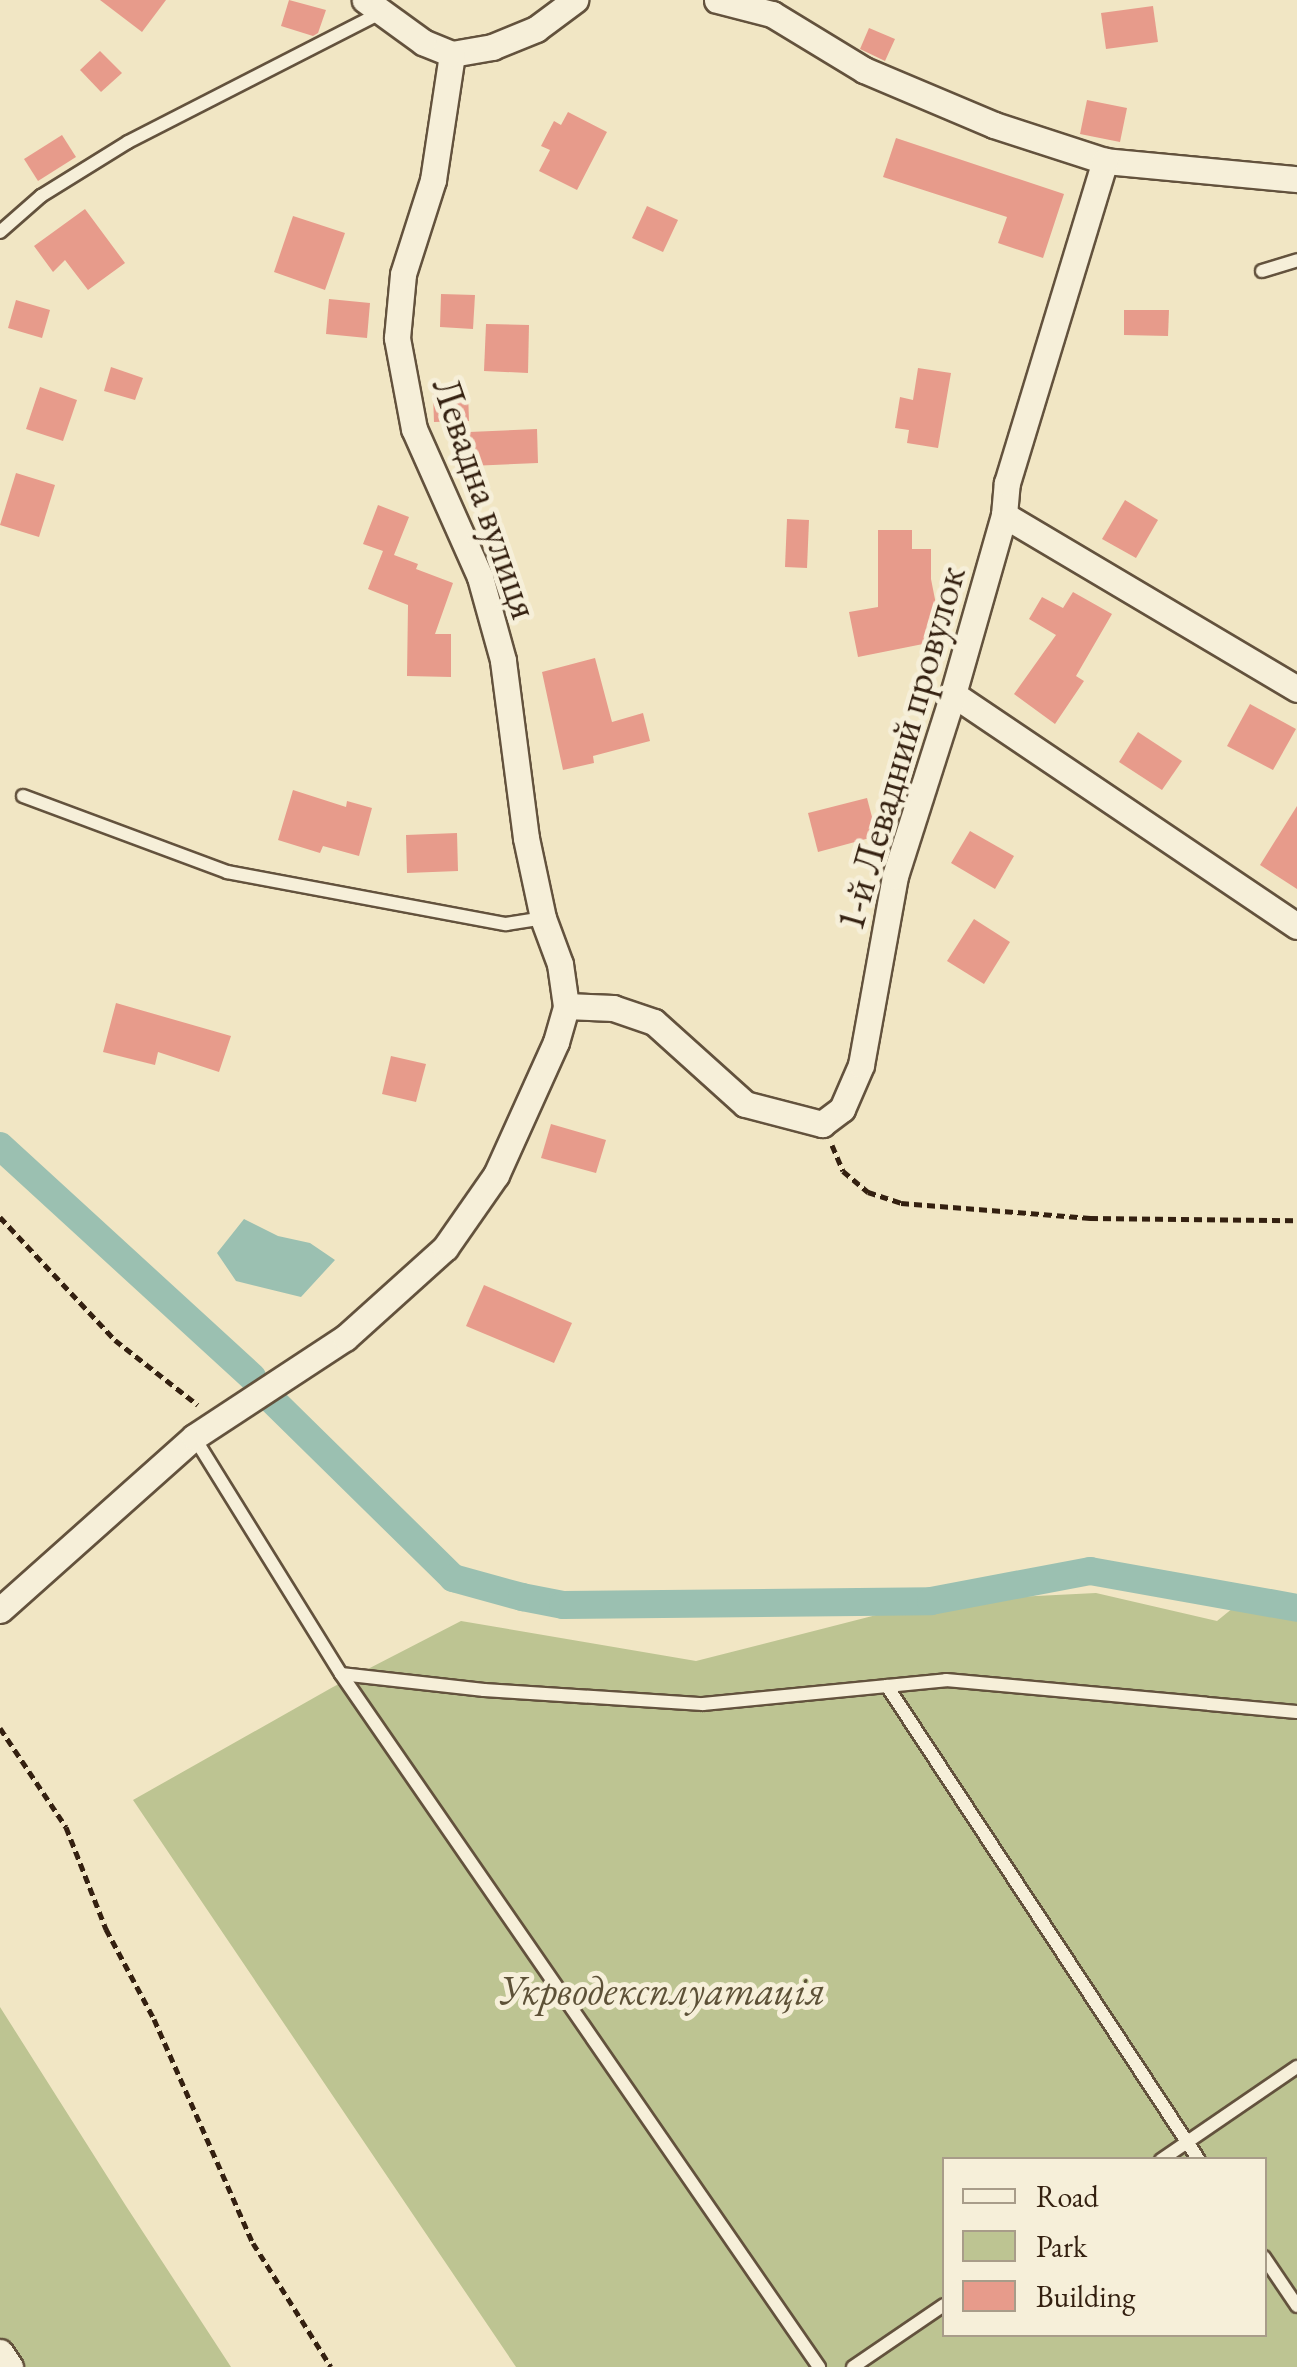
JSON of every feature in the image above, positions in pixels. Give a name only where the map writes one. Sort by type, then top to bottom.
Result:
[{"type":"street","points":[[372,6],[423,42],[452,54],[492,47],[536,29],[575,0]]},
{"type":"street","points":[[717,0],[772,14],[864,70],[994,125],[1105,161],[1297,179]]},
{"type":"street","name":"Левадна вулиця","points":[[0,1610],[194,1437],[345,1338],[446,1248],[496,1175],[556,1042],[566,1006],[560,964],[543,918],[526,838],[502,660],[480,577],[414,429],[397,338],[404,274],[433,180],[452,54]]},
{"type":"street","name":"1-й Левадний провулок","points":[[822,1124],[842,1109],[861,1065],[895,876],[952,694],[1004,515],[1008,484],[1105,161]]},
{"type":"street","points":[[1004,515],[1297,689]]},
{"type":"street","points":[[952,694],[1297,926]]},
{"type":"street","points":[[566,1006],[613,1008],[654,1022],[745,1104],[822,1124]]},
{"type":"street","points":[[0,2352],[10,2367]]},
{"type":"lane","points":[[0,232],[41,196],[128,142],[372,6]]},
{"type":"lane","points":[[1262,271],[1297,260]]},
{"type":"lane","points":[[24,796],[227,872],[506,924],[543,918]]},
{"type":"lane","points":[[194,1437],[341,1674],[819,2367]]},
{"type":"lane","points":[[341,1674],[484,1690],[703,1704],[946,1680],[1297,1712]]},
{"type":"lane","points":[[887,1686],[1197,2157]]},
{"type":"lane","points":[[1165,2157],[1297,2068]]},
{"type":"lane","points":[[1267,2261],[1297,2306]]},
{"type":"lane","points":[[853,2367],[942,2307]]},
{"type":"path","points":[[822,1124],[842,1171],[868,1192],[902,1202],[1090,1218],[1297,1220]]},
{"type":"path","points":[[0,1218],[115,1340],[216,1420]]},
{"type":"path","points":[[0,1728],[66,1828],[106,1929],[154,2019],[253,2243],[330,2367]]},
{"type":"green space","name":"Укрводексплуатація","points":[[1096,1593],[1217,1621],[1244,1599],[1297,1608],[1297,2367],[516,2367],[133,1800],[333,1687],[461,1621],[696,1661],[931,1601]]},
{"type":"green space","points":[[0,2007],[126,2206],[231,2367],[0,2367]]},
{"type":"shaded area","points":[[244,1219],[278,1236],[310,1243],[335,1260],[301,1297],[236,1281],[217,1253]]},
{"type":"building","points":[[100,0],[166,0],[142,32]]},
{"type":"building","points":[[289,0],[326,10],[318,33],[313,36],[281,26]]},
{"type":"building","points":[[1153,6],[1158,42],[1106,49],[1101,13]]},
{"type":"building","points":[[869,28],[895,39],[885,61],[860,49]]},
{"type":"building","points":[[100,51],[122,73],[101,92],[80,70]]},
{"type":"building","points":[[1087,100],[1127,108],[1120,142],[1080,134]]},
{"type":"building","points":[[568,112],[607,132],[577,190],[539,171],[550,150],[541,146],[554,121],[561,125]]},
{"type":"building","points":[[62,135],[76,157],[38,181],[24,159]]},
{"type":"building","points":[[896,138],[1064,194],[1043,258],[998,243],[1007,217],[883,177]]},
{"type":"building","points":[[647,206],[678,220],[663,252],[632,238]]},
{"type":"building","points":[[85,209],[125,263],[88,290],[65,260],[53,272],[34,246]]},
{"type":"building","points":[[293,216],[345,233],[325,290],[274,272]]},
{"type":"building","points":[[441,294],[475,295],[473,329],[440,327]]},
{"type":"building","points":[[329,299],[370,303],[367,338],[326,334]]},
{"type":"building","points":[[16,300],[50,310],[42,338],[8,328]]},
{"type":"building","points":[[1124,310],[1169,310],[1168,336],[1124,335]]},
{"type":"building","points":[[486,324],[529,325],[528,373],[484,371]]},
{"type":"building","points":[[111,367],[143,378],[135,400],[104,391]]},
{"type":"building","points":[[918,368],[951,373],[938,448],[907,443],[909,430],[895,428],[900,397],[913,400]]},
{"type":"building","points":[[40,387],[77,400],[63,441],[26,429]]},
{"type":"building","points":[[468,392],[469,421],[434,422],[433,393]]},
{"type":"building","points":[[537,429],[538,463],[470,466],[469,432]]},
{"type":"building","points":[[16,473],[55,485],[39,537],[0,525]]},
{"type":"building","points":[[1125,500],[1158,520],[1136,558],[1102,539]]},
{"type":"building","points":[[378,505],[409,517],[394,555],[418,564],[416,569],[453,583],[435,634],[451,634],[451,677],[407,676],[408,605],[368,589],[383,551],[363,544]]},
{"type":"building","points":[[787,519],[809,520],[807,568],[785,567]]},
{"type":"building","points":[[878,530],[912,530],[912,549],[931,549],[931,579],[943,640],[858,657],[849,612],[878,607]]},
{"type":"building","points":[[1073,592],[1112,614],[1076,676],[1084,681],[1055,724],[1014,694],[1056,635],[1029,619],[1042,597],[1063,608]]},
{"type":"building","points":[[595,658],[612,722],[643,713],[650,741],[593,756],[594,763],[563,770],[542,672]]},
{"type":"building","points":[[1250,704],[1296,729],[1273,770],[1227,746]]},
{"type":"building","points":[[1138,732],[1182,761],[1162,790],[1119,762]]},
{"type":"building","points":[[293,790],[346,807],[347,801],[372,808],[359,856],[323,846],[320,853],[278,840]]},
{"type":"building","points":[[867,798],[877,836],[818,852],[808,813]]},
{"type":"building","points":[[1297,806],[1297,889],[1260,865]]},
{"type":"building","points":[[970,831],[1014,856],[995,889],[951,863]]},
{"type":"building","points":[[457,833],[458,871],[407,873],[406,835]]},
{"type":"building","points":[[974,919],[1010,942],[984,984],[947,961]]},
{"type":"building","points":[[116,1003],[231,1036],[219,1072],[158,1052],[155,1065],[103,1052]]},
{"type":"building","points":[[391,1056],[426,1064],[416,1102],[382,1094]]},
{"type":"building","points":[[551,1124],[606,1140],[596,1173],[541,1158]]},
{"type":"building","points":[[484,1285],[572,1323],[554,1363],[466,1326]]},
{"type":"waterway","points":[[0,1146],[252,1377]]},
{"type":"waterway","points":[[270,1398],[453,1578],[522,1597],[563,1605],[931,1601],[1090,1571],[1297,1608]]}]
